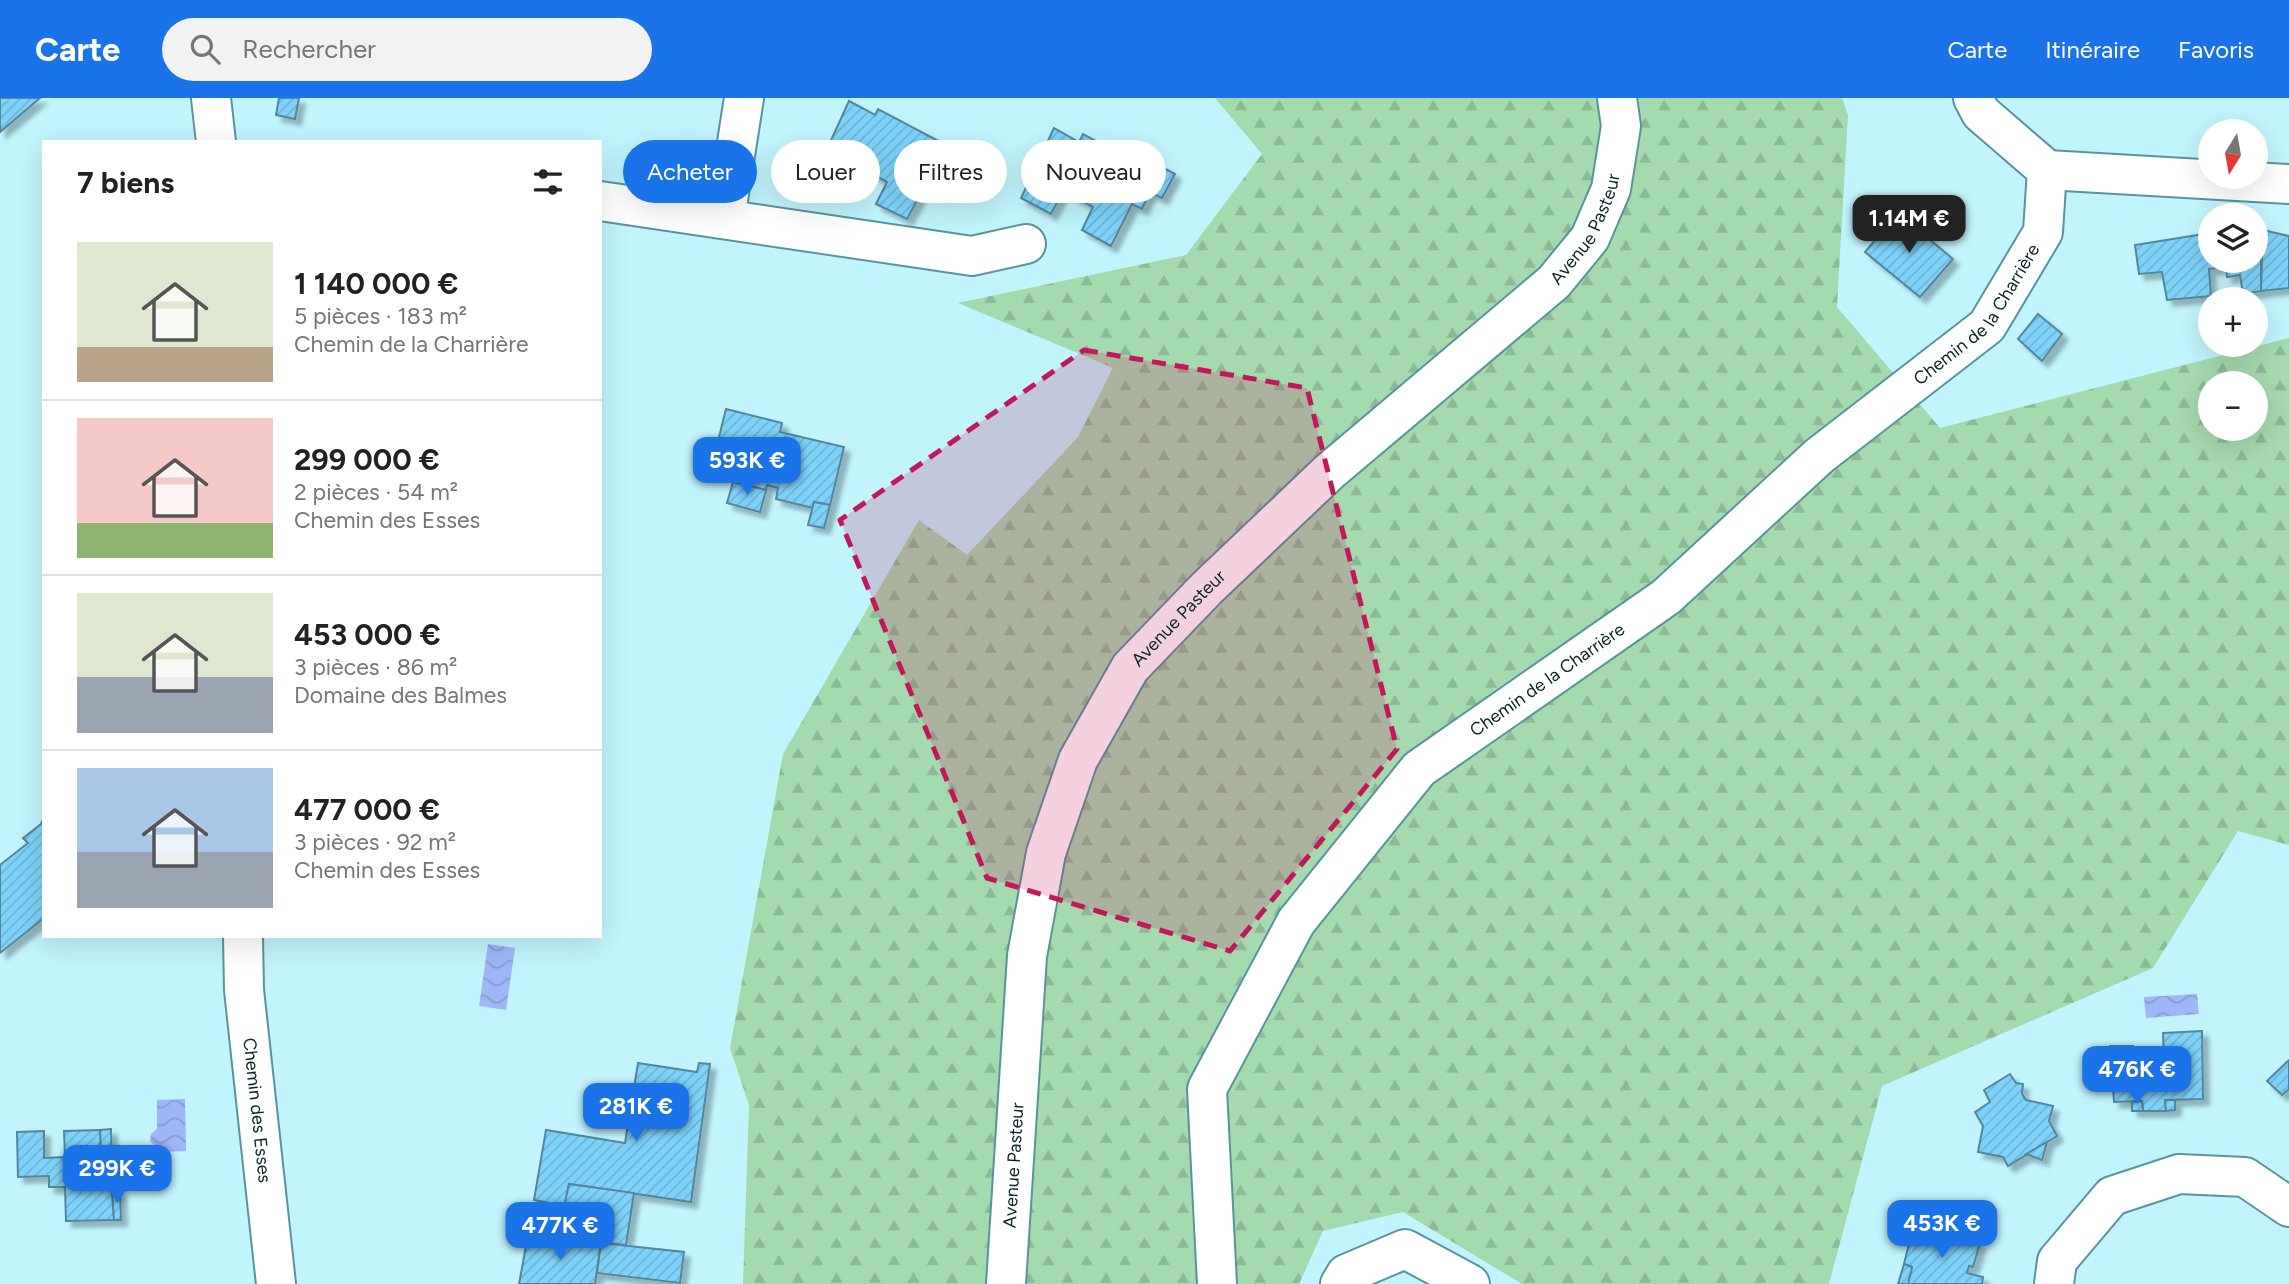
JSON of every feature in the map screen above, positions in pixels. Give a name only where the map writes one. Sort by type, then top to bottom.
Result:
[{"type":"street","points":[[211,98],[216,140]]},
{"type":"street","points":[[725,219],[744,98]]},
{"type":"street","name":"Avenue Pasteur","points":[[1006,1284],[1027,957],[1046,853],[1078,760],[1130,668],[1207,588],[1329,472],[1554,282],[1576,256],[1590,238],[1611,189],[1621,126],[1617,98]]},
{"type":"street","points":[[1973,98],[1980,113],[2047,170],[2289,184]]},
{"type":"street","name":"Chemin de la Charrière","points":[[1217,1284],[1207,1089],[1296,922],[1419,769],[1666,597],[1819,456],[1987,326],[2043,232],[2047,170]]},
{"type":"street","points":[[602,201],[972,256],[1026,244]]},
{"type":"street","name":"Chemin des Esses","points":[[243,938],[244,990],[276,1284]]},
{"type":"street","points":[[2054,1284],[2057,1261],[2112,1196],[2179,1174],[2245,1177],[2289,1207]]},
{"type":"street","points":[[1340,1284],[1346,1274],[1405,1249],[1470,1284]]},
{"type":"highlighted area","points":[[1084,350],[1307,388],[1397,749],[1230,951],[987,878],[840,520]]},
{"type":"green space","points":[[1215,98],[1842,98],[1848,115],[1837,307],[1940,428],[2215,357],[2268,357],[2268,343],[2289,338],[2289,845],[2238,831],[2153,968],[1882,1086],[1829,1284],[1522,1284],[1403,1212],[1323,1231],[1299,1284],[743,1284],[749,1105],[730,1048],[783,754],[919,520],[967,555],[1078,437],[1113,368],[958,303],[1186,255],[1262,154]]},
{"type":"water","points":[[488,944],[515,948],[506,1010],[479,1006]]},
{"type":"water","points":[[2197,994],[2199,1014],[2146,1018],[2144,997]]},
{"type":"water","points":[[185,1099],[186,1151],[160,1152],[150,1141],[151,1134],[157,1129],[157,1100]]},
{"type":"building","points":[[0,98],[40,98],[0,132]]},
{"type":"building","points":[[279,98],[299,98],[295,119],[276,115]]},
{"type":"building","points":[[849,101],[875,115],[878,109],[937,140],[894,140],[894,203],[916,203],[907,219],[876,204],[880,203],[880,196],[887,182],[880,178],[880,140],[831,140]]},
{"type":"building","points":[[1054,128],[1075,140],[1048,140]]},
{"type":"building","points":[[1083,134],[1094,140],[1080,140]]},
{"type":"building","points":[[1166,169],[1175,174],[1166,191]]},
{"type":"building","points":[[1030,203],[1057,203],[1051,214]]},
{"type":"building","points":[[1086,203],[1145,203],[1142,209],[1132,204],[1111,246],[1082,230],[1093,207]]},
{"type":"building","points":[[1898,213],[1953,259],[1920,297],[1865,252]]},
{"type":"building","points":[[2268,231],[2289,236],[2289,288],[2268,290],[2268,287],[2261,287],[2262,273],[2268,273]]},
{"type":"building","points":[[2198,235],[2198,273],[2209,273],[2210,287],[2198,287],[2198,297],[2167,300],[2162,272],[2139,274],[2135,245]]},
{"type":"building","points":[[2227,273],[2261,273],[2261,287],[2242,287],[2240,275],[2227,277]]},
{"type":"building","points":[[2038,314],[2062,334],[2042,361],[2018,339]]},
{"type":"building","points":[[726,409],[782,423],[780,432],[844,447],[830,505],[814,502],[813,508],[776,499],[778,488],[767,485],[766,490],[733,482],[736,466],[713,461]]},
{"type":"building","points":[[733,482],[766,490],[760,512],[727,503]]},
{"type":"building","points":[[814,502],[830,505],[824,528],[808,525]]},
{"type":"building","points":[[42,822],[42,920],[0,953],[0,865],[28,843],[23,838]]},
{"type":"building","points":[[2202,1031],[2203,1099],[2165,1100],[2166,1111],[2143,1111],[2142,1101],[2114,1102],[2110,1046],[2133,1046],[2134,1064],[2164,1064],[2163,1033]]},
{"type":"building","points":[[2289,1060],[2289,1089],[2282,1095],[2267,1081]]},
{"type":"building","points":[[638,1063],[697,1072],[699,1063],[710,1064],[691,1202],[569,1184],[565,1206],[534,1200],[546,1130],[625,1143]]},
{"type":"building","points":[[2010,1074],[2016,1083],[2023,1084],[2022,1094],[2026,1100],[2053,1106],[2049,1121],[2057,1136],[2008,1166],[2003,1157],[1978,1152],[1983,1126],[1975,1112],[1990,1102],[1984,1090]]},
{"type":"building","points":[[2165,1100],[2175,1100],[2175,1110],[2166,1111]]},
{"type":"building","points":[[2142,1101],[2143,1111],[2132,1111],[2132,1102]]},
{"type":"building","points":[[111,1129],[112,1166],[101,1167],[100,1130]]},
{"type":"building","points":[[100,1130],[101,1167],[88,1167],[89,1186],[112,1186],[114,1220],[66,1221],[65,1187],[49,1187],[49,1176],[18,1177],[17,1132],[44,1131],[44,1158],[65,1157],[64,1131]]},
{"type":"building","points":[[2047,1142],[2042,1160],[2026,1154]]},
{"type":"building","points":[[569,1184],[634,1193],[626,1245],[557,1238]]},
{"type":"building","points":[[112,1191],[120,1191],[121,1220],[114,1220]]},
{"type":"building","points":[[1914,1226],[1936,1232],[1934,1238],[1912,1232]]},
{"type":"building","points":[[1912,1232],[1934,1238],[1936,1232],[1980,1243],[1973,1267],[1969,1266],[1967,1273],[1983,1277],[1982,1284],[1908,1284],[1912,1267],[1904,1264]]},
{"type":"building","points":[[528,1235],[601,1243],[595,1284],[519,1284]]},
{"type":"building","points":[[601,1243],[684,1252],[680,1283],[597,1273]]},
{"type":"building","points":[[1904,1264],[1912,1267],[1908,1284],[1898,1284]]}]
